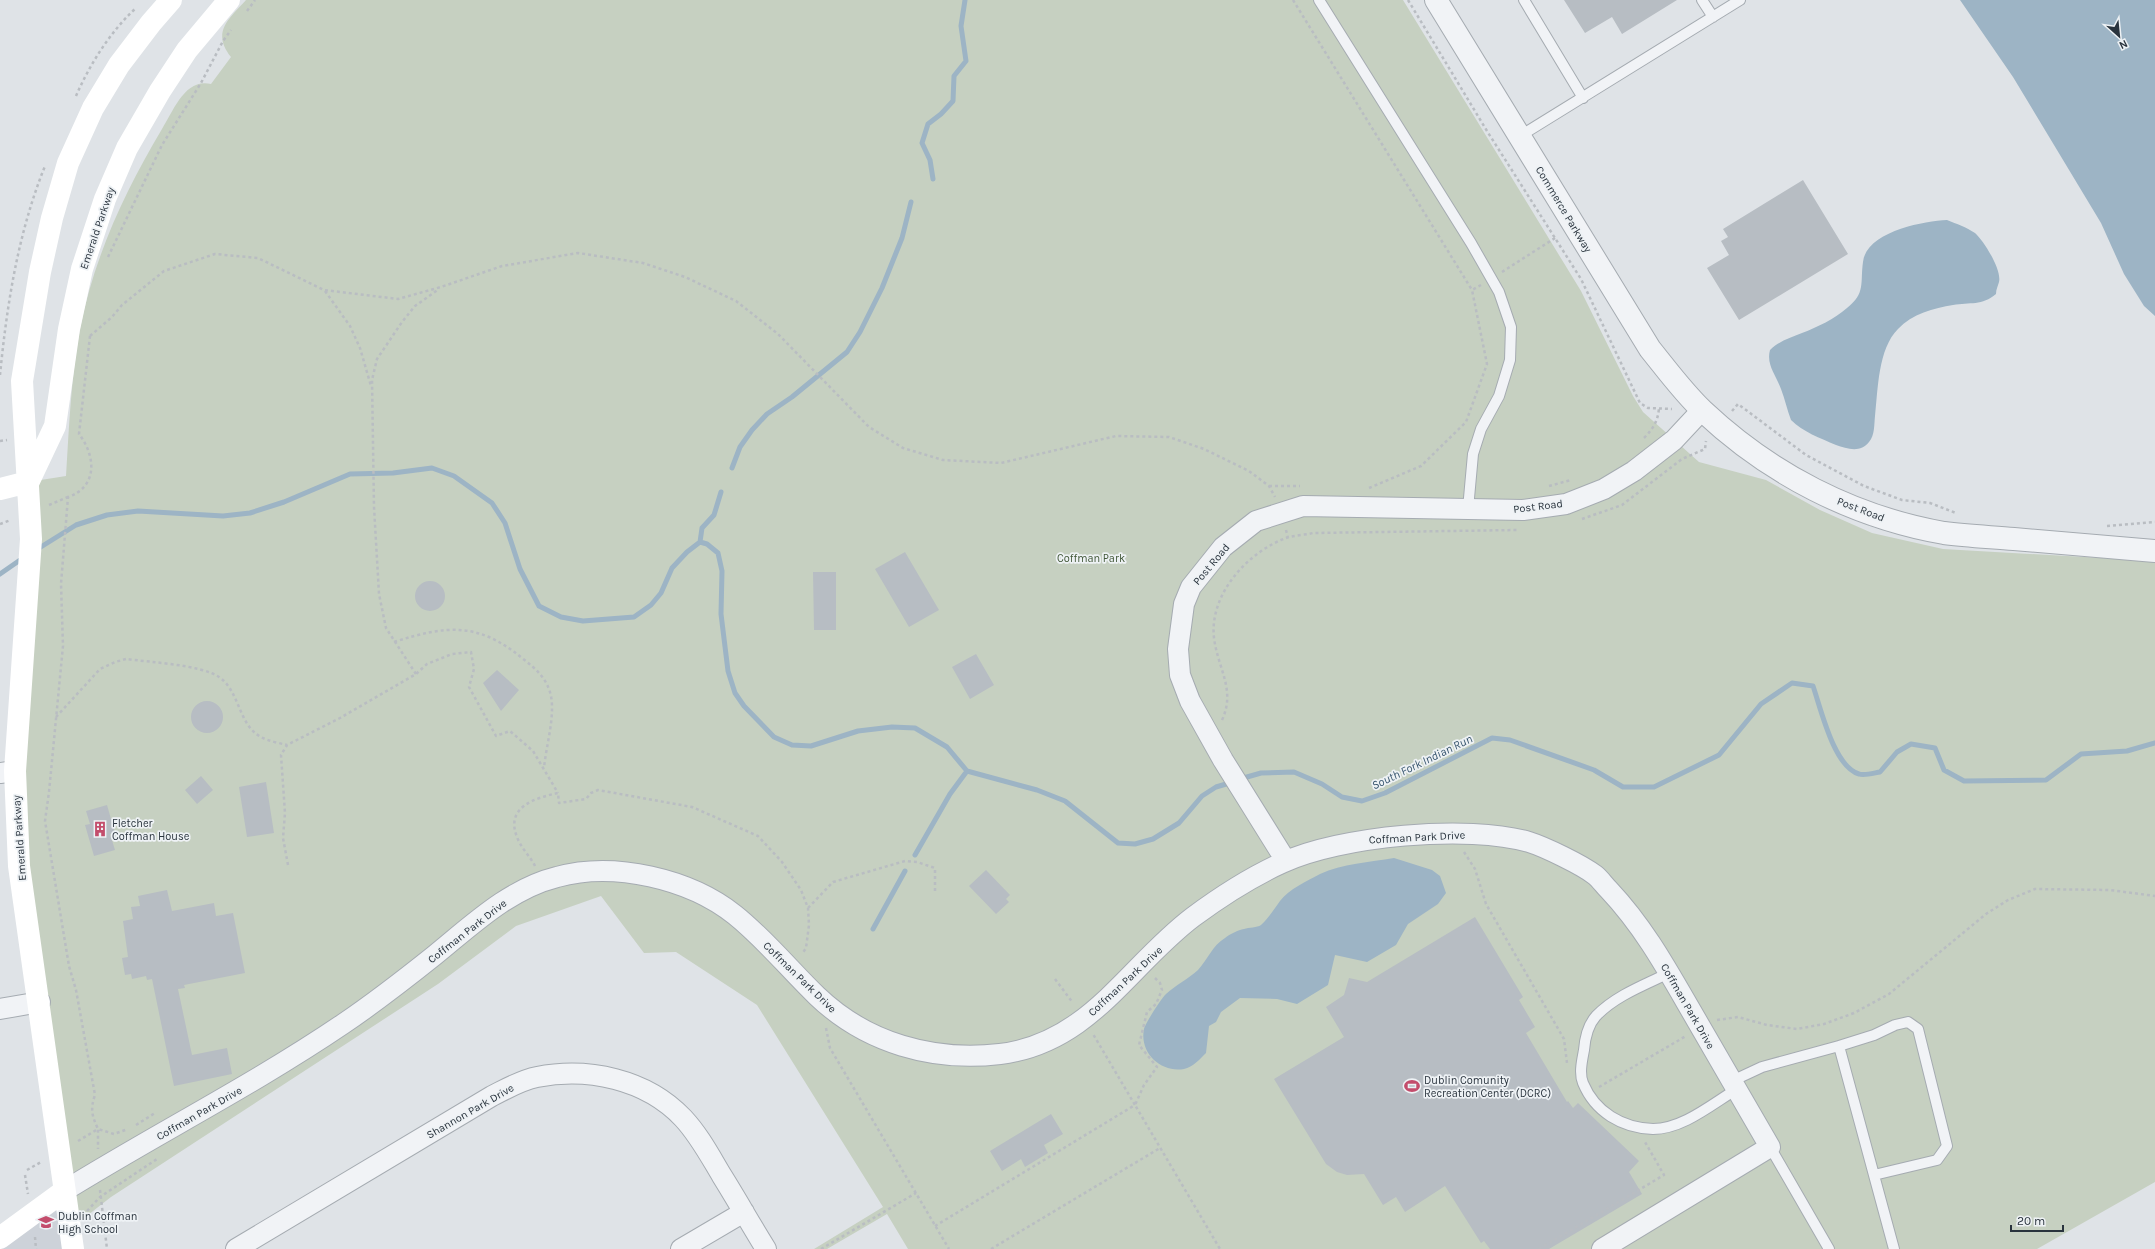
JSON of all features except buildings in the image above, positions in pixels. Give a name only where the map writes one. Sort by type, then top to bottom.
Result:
[{"type":"main road","name":"Emerald Parkway","points":[[74,1248],[64,1191],[40,1002],[8,772],[27,607],[31,539],[22,381],[40,272],[52,218],[68,163],[92,108],[119,65],[151,23],[171,0]]},
{"type":"main road","name":"Emerald Parkway","points":[[28,482],[55,426],[70,322],[82,269],[106,199],[127,148],[160,91],[187,50],[238,6]]},
{"type":"main road","points":[[0,489],[28,482]]},
{"type":"main road","points":[[0,1221],[64,1191]]},
{"type":"main road","points":[[0,1238],[64,1191]]},
{"type":"street","name":"Commerce Parkway","points":[[1436,0],[1650,349],[1677,383],[1702,410]]},
{"type":"street","name":"Post Road","points":[[1286,861],[1223,760],[1190,701],[1180,675],[1178,649],[1184,604],[1191,587],[1223,546],[1256,521],[1303,506],[1523,510],[1566,504],[1604,489],[1634,471],[1674,440],[1702,410],[1764,460],[1810,488],[1853,508],[1899,523],[1945,533],[2155,550]]},
{"type":"street","name":"Coffman Park Drive","points":[[64,1191],[299,1053],[387,993],[494,907],[518,893],[555,877],[607,872],[644,875],[684,886],[712,900],[734,914],[831,1009],[856,1026],[892,1043],[931,1054],[1002,1054],[1037,1045],[1073,1027],[1104,1003],[1189,920],[1232,890],[1286,861],[1366,839],[1447,834],[1489,835],[1530,842],[1594,874],[1629,912],[1651,942],[1770,1147]]},
{"type":"street","points":[[0,1009],[40,1002]]},
{"type":"street","name":"Shannon Park Drive","points":[[236,1249],[492,1096],[536,1077],[574,1073],[602,1075],[637,1087],[663,1102],[682,1118],[703,1144],[766,1249]]},
{"type":"street","points":[[1602,1249],[1770,1147]]},
{"type":"street","points":[[681,1249],[744,1212]]},
{"type":"lane","points":[[1319,0],[1436,186],[1500,292],[1510,327],[1510,360],[1499,396],[1480,429],[1473,454],[1468,509]]},
{"type":"lane","points":[[1524,0],[1583,98]]},
{"type":"lane","points":[[1702,0],[1713,17]]},
{"type":"lane","points":[[1520,136],[1740,0]]},
{"type":"lane","points":[[1669,973],[1625,995],[1607,1006],[1595,1017],[1589,1027],[1581,1072],[1583,1083],[1600,1109],[1614,1120],[1635,1127],[1653,1129],[1672,1126],[1762,1067],[1839,1046],[1874,1035],[1895,1025],[1908,1022],[1918,1029],[1947,1146],[1937,1160],[1874,1175]]},
{"type":"lane","points":[[1839,1046],[1894,1249]]},
{"type":"lane","points":[[1770,1147],[1829,1249]]},
{"type":"path","points":[[238,6],[255,0]]},
{"type":"path","points":[[1293,0],[1472,290],[1487,364],[1466,422],[1421,466],[1368,488]]},
{"type":"path","points":[[1408,0],[1581,279],[1640,403],[1648,408],[1672,408]]},
{"type":"path","points":[[107,260],[162,145],[201,83],[223,41],[232,30]]},
{"type":"path","points":[[1472,290],[1555,238]]},
{"type":"path","points":[[90,336],[112,317],[122,304],[164,271],[215,254],[258,258],[324,290],[398,299],[441,288],[502,266],[578,254],[643,263],[685,276],[736,301],[778,334],[830,389],[869,427],[903,448],[943,460],[1001,463],[1116,436],[1169,438],[1204,449],[1249,471],[1269,486]]},
{"type":"path","points":[[416,674],[386,628],[378,594],[374,507],[372,380],[377,359],[415,306],[441,288]]},
{"type":"path","points":[[324,290],[350,326],[360,348],[373,392]]},
{"type":"path","points":[[91,328],[79,434],[86,443],[93,466],[87,481],[78,494],[68,497],[61,584],[63,646],[45,821],[69,966],[76,990],[95,1095],[91,1106],[92,1118],[98,1129],[114,1134],[126,1131],[155,1113]]},
{"type":"path","points":[[1731,412],[1738,404],[1806,455],[1864,486],[1902,500],[1930,503],[1961,515]]},
{"type":"path","points":[[1578,520],[1622,505],[1682,459],[1704,449],[1706,442]]},
{"type":"path","points":[[2101,525],[2155,522]]},
{"type":"path","points":[[1220,726],[1228,708],[1228,695],[1218,658],[1214,637],[1214,623],[1226,588],[1249,560],[1264,550],[1288,538],[1313,533],[1526,529]]},
{"type":"path","points":[[394,642],[414,636],[445,630],[463,629],[479,632],[495,638],[537,669],[546,680],[551,697],[552,714],[544,768]]},
{"type":"path","points":[[288,865],[283,838],[285,813],[281,755],[287,745],[340,718],[416,674],[427,664],[452,654],[471,652],[474,669],[469,687],[496,736],[510,731],[533,751],[558,793],[559,802],[586,799],[591,793],[598,790],[692,808],[758,836],[782,862],[801,890],[808,908],[808,936],[806,948],[789,968]]},
{"type":"path","points":[[55,717],[100,669],[126,659],[198,669],[220,677],[232,692],[246,722],[260,736],[287,745]]},
{"type":"path","points":[[541,883],[534,864],[517,837],[515,827],[516,817],[527,803],[536,798],[558,793]]},
{"type":"path","points":[[1458,851],[1464,852],[1468,856],[1475,869],[1486,904],[1564,1039],[1569,1070]]},
{"type":"path","points":[[808,908],[833,882],[905,861],[917,862],[935,868],[935,891]]},
{"type":"path","points":[[1589,1092],[1701,1027],[1718,1019],[1738,1018],[1767,1025],[1797,1029],[1824,1024],[1854,1013],[1888,994],[1986,914],[2008,900],[2035,889],[2110,890],[2155,896]]},
{"type":"path","points":[[935,1226],[1135,1105],[1144,1084],[1157,1067],[1139,1045],[1147,1012],[1156,1004],[1162,990],[1160,983],[1153,976],[1157,971]]},
{"type":"path","points":[[1055,979],[1084,1019],[1220,1249]]},
{"type":"path","points":[[826,1027],[830,1048],[949,1249]]},
{"type":"path","points":[[1539,1249],[1664,1175],[1645,1142],[1640,1140]]},
{"type":"path","points":[[991,1249],[1160,1148]]},
{"type":"path","points":[[107,1249],[100,1197],[160,1158]]},
{"type":"path","points":[[820,1249],[916,1193]]},
{"type":"shaded area","name":"Dublin Coffman High School","points":[[64,1191],[73,1249],[0,1249],[0,1238]]},
{"type":"green space","name":"Coffman Park","points":[[246,0],[1403,0],[1581,291],[1633,396],[1643,412],[1699,462],[1766,480],[1820,510],[1872,533],[1943,549],[2155,561],[2155,1182],[2037,1249],[908,1249],[887,1214],[827,1249],[814,1249],[883,1207],[757,1005],[676,952],[644,953],[601,896],[516,926],[438,984],[111,1197],[70,1229],[19,866],[28,482],[66,476],[74,365],[86,302],[102,250],[123,201],[148,152],[181,97],[194,86],[202,83],[211,84],[231,57],[225,48],[222,33],[234,13]]},
{"type":"water","points":[[1960,0],[2155,0],[2155,316],[2144,306],[2124,274],[2101,223],[2013,77]]},
{"type":"water","points":[[1947,220],[1965,227],[1975,233],[1983,242],[1998,270],[1999,282],[1996,294],[1981,302],[1946,306],[1924,312],[1910,319],[1891,337],[1886,347],[1880,370],[1873,433],[1871,439],[1862,448],[1845,448],[1801,428],[1791,420],[1781,389],[1770,365],[1770,350],[1781,342],[1831,319],[1853,303],[1860,292],[1863,262],[1866,252],[1874,243],[1897,230],[1924,223]]},
{"type":"water","points":[[1394,858],[1432,870],[1440,876],[1446,893],[1438,904],[1408,924],[1396,945],[1367,962],[1335,955],[1328,985],[1297,1004],[1277,999],[1240,998],[1221,1012],[1216,1022],[1209,1026],[1206,1053],[1187,1068],[1167,1068],[1154,1060],[1148,1053],[1143,1038],[1144,1029],[1154,1011],[1166,994],[1198,970],[1213,949],[1221,941],[1237,931],[1261,925],[1288,893],[1320,874],[1347,866]]},
{"type":"waterway","points":[[933,179],[930,160],[922,143],[928,124],[941,114],[953,101],[954,76],[966,61],[961,26],[965,0]]},
{"type":"waterway","points":[[732,468],[740,447],[752,430],[767,414],[792,397],[847,352],[860,332],[882,288],[902,238],[911,202]]},
{"type":"waterway","name":"South Fork Indian Run","points":[[36,550],[76,525],[107,515],[138,511],[223,516],[250,513],[284,502],[350,474],[393,473],[432,468],[454,476],[492,503],[505,523],[520,569],[539,606],[561,617],[583,621],[634,617],[651,605],[661,593],[672,568],[687,552],[700,542],[707,544],[718,553],[722,571],[721,614],[728,671],[735,693],[744,706],[774,737],[792,745],[811,746],[858,731],[892,727],[915,728],[947,747],[967,771],[1037,790],[1065,801],[1118,843],[1135,844],[1153,839],[1179,823],[1202,796],[1216,787],[1233,782]]},
{"type":"waterway","points":[[700,542],[702,528],[714,515],[721,492]]},
{"type":"waterway","name":"South Fork Indian Run","points":[[0,574],[23,558]]},
{"type":"waterway","name":"South Fork Indian Run","points":[[1240,779],[1261,773],[1294,772],[1322,784],[1342,797],[1362,801],[1385,793],[1492,738],[1510,740],[1594,770],[1623,787],[1654,787],[1719,755],[1761,704],[1792,683],[1813,686],[1824,722],[1842,761],[1850,769],[1861,775],[1880,772],[1897,752],[1911,744],[1935,748],[1944,770],[1964,781],[2046,780],[2081,754],[2127,751],[2155,743]]},
{"type":"waterway","points":[[915,855],[950,794],[967,771]]},
{"type":"waterway","points":[[873,929],[905,871]]},
{"type":"place","name":"Fletcher Coffman House","points":[[100,829]]},
{"type":"place","name":"Dublin Comunity Recreation Center (DCRC)","points":[[1412,1086]]},
{"type":"place","name":"Dublin Coffman High School","points":[[46,1222]]}]
